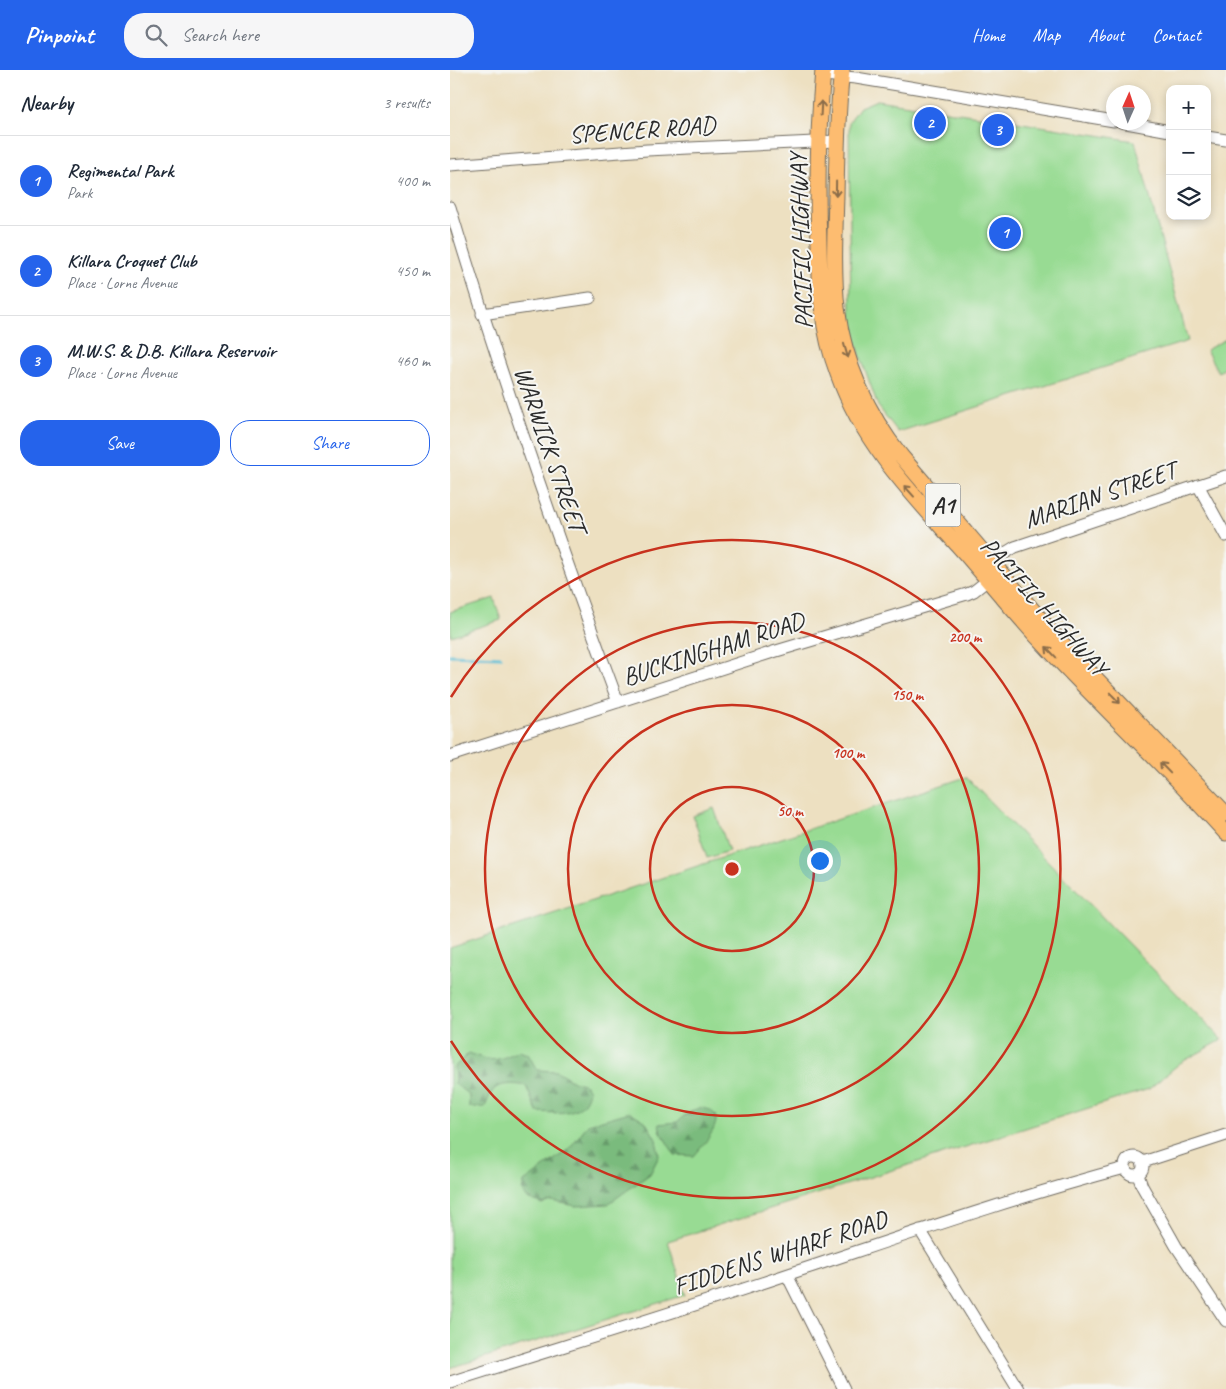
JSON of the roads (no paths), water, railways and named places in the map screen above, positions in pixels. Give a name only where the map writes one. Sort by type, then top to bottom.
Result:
[{"type":"highway","name":"PACIFIC HIGHWAY","points":[[823,73],[819,141],[818,222],[821,309],[838,375],[855,414],[874,446],[899,479],[1041,642],[1226,833]]},
{"type":"highway","name":"PACIFIC HIGHWAY","points":[[842,73],[836,141],[835,269],[837,307],[843,339],[852,370],[868,406],[888,440],[1053,634],[1226,814]]},
{"type":"street","points":[[823,73],[842,73],[1106,120]]},
{"type":"street","points":[[1151,128],[1166,130]]},
{"type":"street","points":[[1211,138],[1226,140]]},
{"type":"street","name":"SPENCER ROAD","points":[[450,165],[647,150],[836,141]]},
{"type":"street","name":"WARWICK STREET","points":[[450,207],[482,314],[561,548],[618,702]]},
{"type":"street","points":[[482,314],[590,298]]},
{"type":"street","name":"MARIAN STREET","points":[[994,564],[1002,555],[1015,547],[1226,476]]},
{"type":"street","points":[[1198,485],[1226,536]]},
{"type":"street","name":"BUCKINGHAM ROAD","points":[[450,756],[773,652],[967,594],[988,580]]},
{"type":"street","points":[[1143,1162],[1226,1135]]},
{"type":"street","points":[[1131,1157],[1138,1157],[1143,1162],[1143,1169],[1138,1175],[1130,1174],[1125,1168],[1126,1162],[1131,1157]]},
{"type":"street","name":"FIDDENS WHARF ROAD","points":[[450,1382],[787,1275],[920,1230],[1066,1184],[1125,1168]]},
{"type":"street","points":[[1138,1175],[1142,1186],[1176,1246],[1226,1321]]},
{"type":"street","points":[[920,1230],[1018,1389]]},
{"type":"street","points":[[787,1275],[844,1389]]},
{"type":"waterway","points":[[450,655],[501,657]]},
{"type":"place","name":"Killara Croquet Club","points":[[930,123]]},
{"type":"place","name":"M.W.S. & D.B. Killara Reservoir","points":[[998,130]]},
{"type":"place","name":"Regimental Park","points":[[1005,233]]}]
